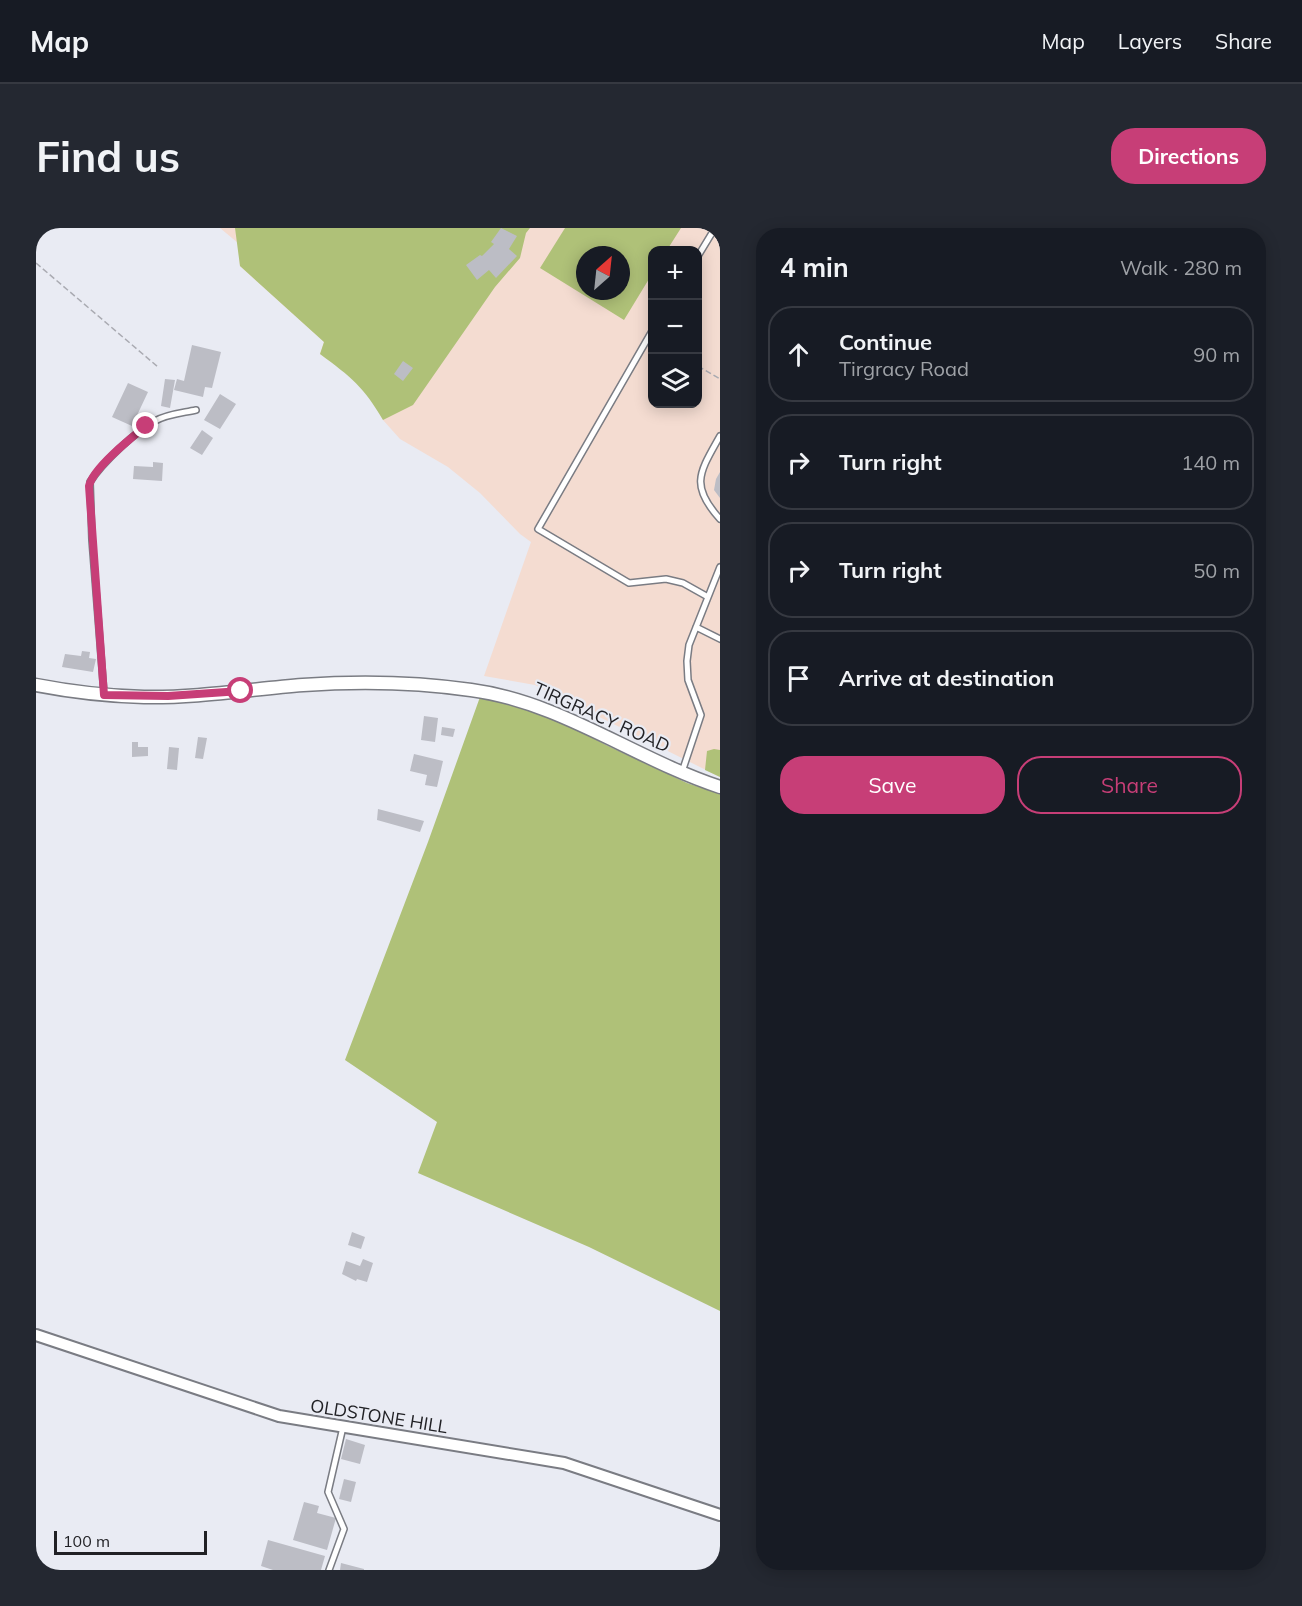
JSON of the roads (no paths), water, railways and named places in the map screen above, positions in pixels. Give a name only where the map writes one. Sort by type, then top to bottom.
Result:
[{"type":"street","name":"TIRGRACY ROAD","points":[[36,685],[104,695],[168,696],[323,689],[405,682],[498,694],[529,703],[588,728],[681,773],[720,787]]},
{"type":"street","name":"OLDSTONE HILL","points":[[36,1335],[279,1416],[564,1463],[720,1515]]},
{"type":"lane","points":[[702,249],[715,228]]},
{"type":"lane","points":[[648,338],[538,529],[629,583],[666,579],[683,583],[708,597]]},
{"type":"lane","points":[[104,695],[92,540],[90,482],[105,464],[146,426],[171,415],[196,410]]},
{"type":"lane","points":[[720,436],[701,473],[700,487],[707,505],[720,519]]},
{"type":"lane","points":[[681,773],[701,715],[688,680],[687,661],[696,627],[720,567]]},
{"type":"lane","points":[[696,627],[720,639]]},
{"type":"lane","points":[[329,1570],[344,1530],[328,1492],[344,1426]]}]
